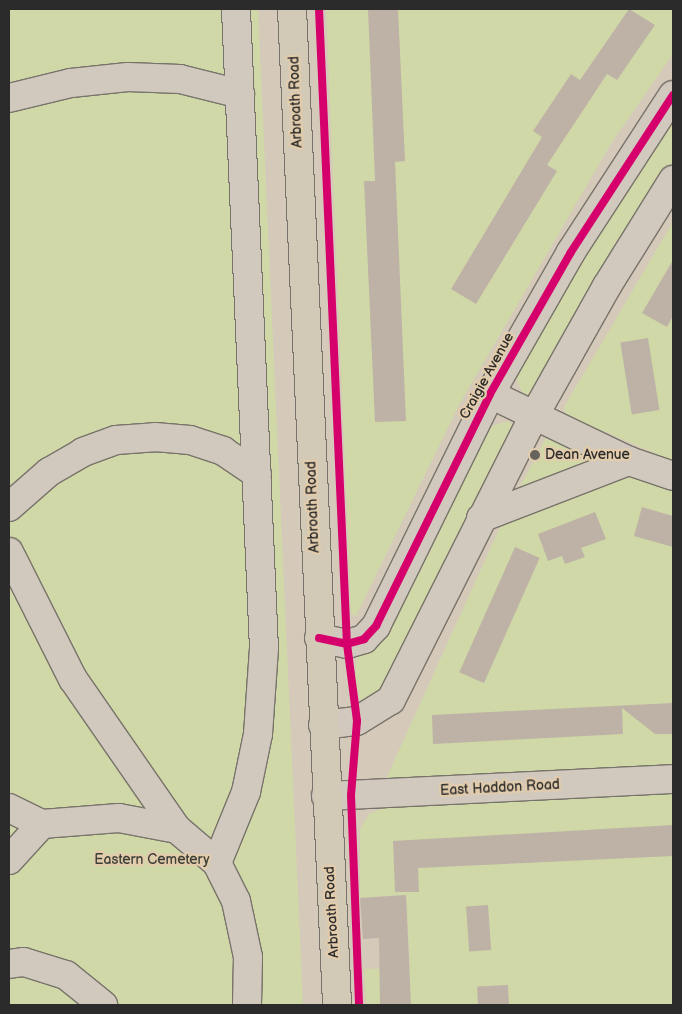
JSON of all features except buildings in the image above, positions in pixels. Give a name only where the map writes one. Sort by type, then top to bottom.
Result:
[{"type":"main road","name":"Arbroath Road","points":[[292,9],[326,796],[337,1005]]},
{"type":"street","points":[[216,863],[246,792],[258,734],[264,649],[236,9]]},
{"type":"street","points":[[9,98],[70,83],[128,78],[180,79],[240,94]]},
{"type":"street","name":"Craigie Avenue","points":[[319,638],[347,644],[364,639],[376,626],[490,394],[571,252],[673,94]]},
{"type":"street","points":[[323,725],[357,721],[391,700],[420,648],[480,518],[534,416],[607,286],[673,180]]},
{"type":"street","points":[[490,394],[630,461],[673,476]]},
{"type":"street","points":[[9,507],[49,472],[116,440],[190,440],[223,451],[257,474]]},
{"type":"street","points":[[480,518],[630,461]]},
{"type":"street","points":[[9,552],[73,679],[177,828],[216,863],[236,900],[248,957],[247,1005]]},
{"type":"street","name":"East Haddon Road","points":[[326,796],[673,779]]},
{"type":"street","points":[[9,808],[42,824]]},
{"type":"street","points":[[9,829],[42,824],[119,818],[177,828]]},
{"type":"street","points":[[9,860],[42,824]]},
{"type":"street","points":[[9,964],[24,962],[66,975],[103,1005]]},
{"type":"green space","name":"Eastern Cemetery","points":[[9,9],[258,9],[303,1005],[9,1005]]},
{"type":"green space","points":[[326,9],[673,9],[673,54],[612,142],[459,405],[356,616],[351,614]]},
{"type":"green space","points":[[673,112],[673,162],[533,395],[523,394],[516,378],[518,366],[580,257]]},
{"type":"green space","points":[[673,222],[673,461],[566,415],[564,407]]},
{"type":"green space","points":[[508,421],[515,429],[382,691],[372,698],[360,700],[355,679],[357,656],[379,645],[423,547],[486,428]]},
{"type":"green space","points":[[549,432],[607,459],[516,494]]},
{"type":"green space","points":[[623,478],[635,478],[673,491],[673,765],[386,779],[501,525]]},
{"type":"green space","points":[[673,793],[673,1005],[366,1005],[364,969],[410,968],[406,895],[360,898],[360,829],[369,814],[386,807]]},
{"type":"cycle path","points":[[319,9],[347,644],[357,721],[351,795],[359,1005]]},
{"type":"cycle path","points":[[319,638],[347,644],[364,639],[376,626],[490,394],[571,252],[673,95]]},
{"type":"place","name":"Dean Avenue","points":[[535,455]]}]
